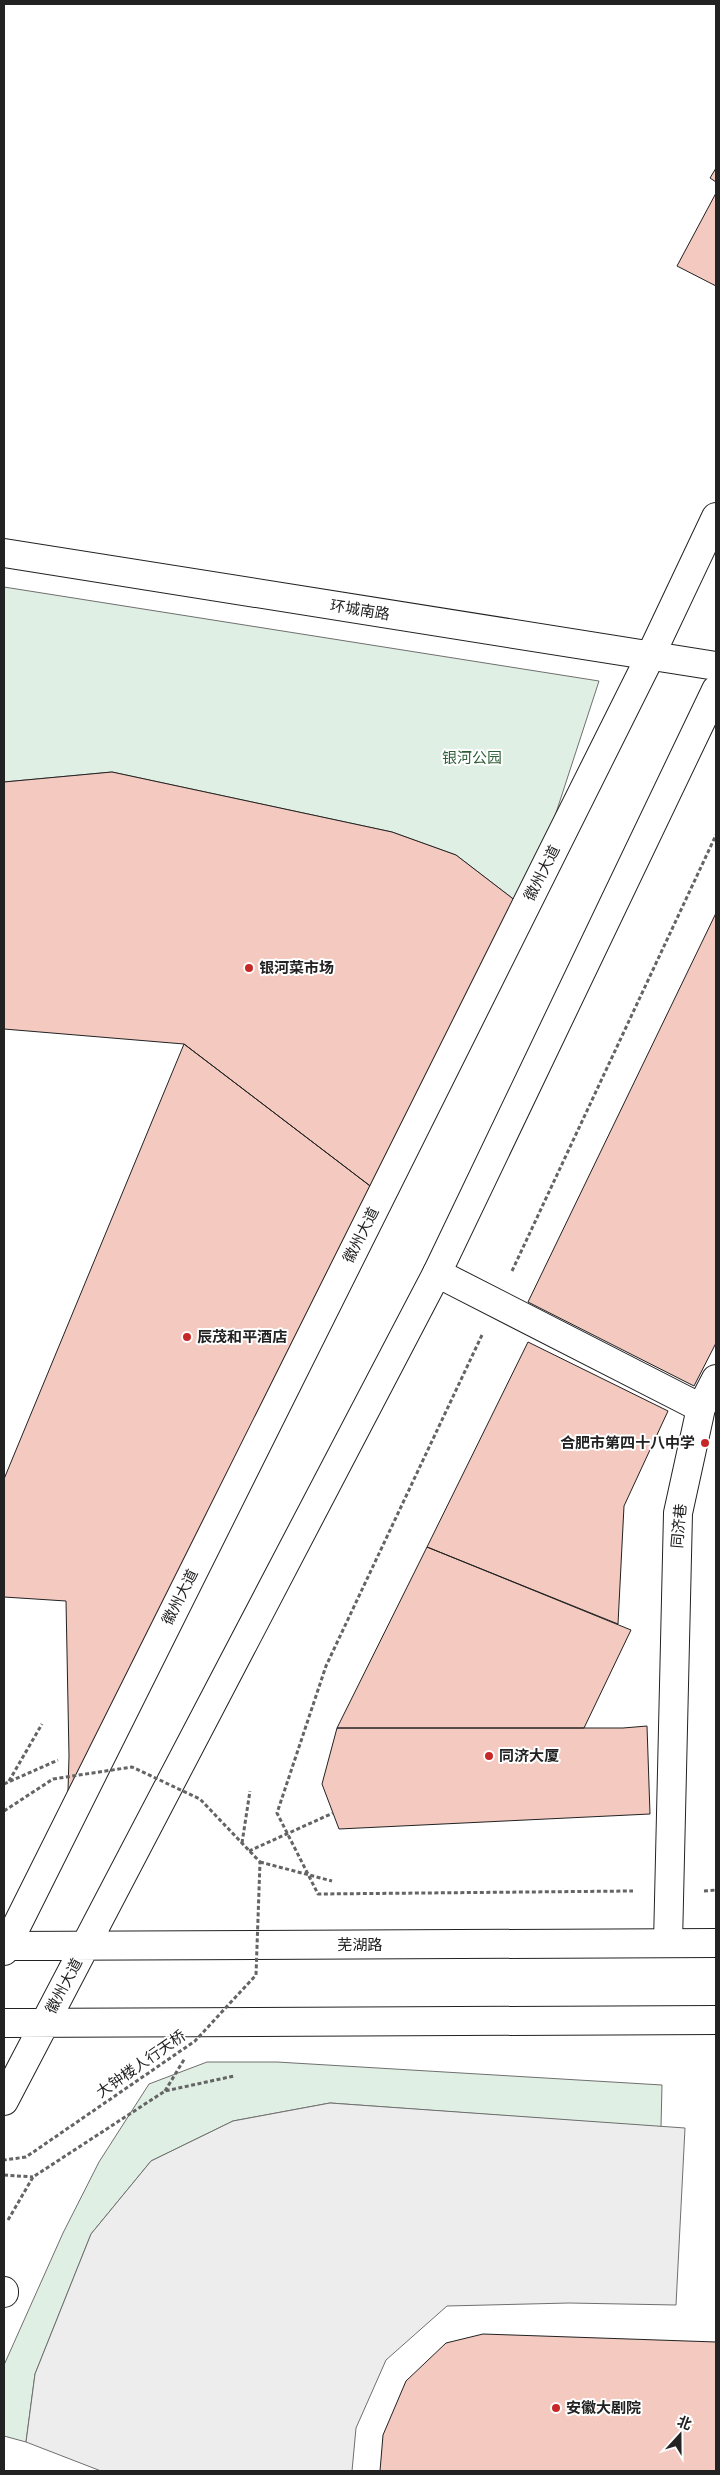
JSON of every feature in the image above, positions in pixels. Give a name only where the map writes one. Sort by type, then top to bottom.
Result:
[{"type":"main road","name":"徽州大道","points":[[4,1948],[650,656],[716,517]]},
{"type":"main road","name":"环城南路","points":[[4,552],[716,666]]},
{"type":"main road","name":"徽州大道","points":[[4,2101],[436,1273],[716,690]]},
{"type":"main road","points":[[436,1273],[701,1408]]},
{"type":"main road","name":"同济巷","points":[[668,1943],[678,1513],[701,1408],[716,1379]]},
{"type":"main road","name":"芜湖路","points":[[4,1948],[716,1943]]},
{"type":"main road","points":[[4,2023],[716,2020]]},
{"type":"path","points":[[716,835],[326,1666],[277,1813],[318,1894],[716,1890]]},
{"type":"path","points":[[4,1784],[9,1781],[42,1724]]},
{"type":"path","points":[[4,1811],[53,1779],[132,1767],[200,1799],[260,1862],[332,1881]]},
{"type":"path","points":[[242,1843],[250,1791]]},
{"type":"path","points":[[249,1852],[333,1813]]},
{"type":"path","name":"大钟楼人行天桥","points":[[4,2160],[26,2157],[195,2041],[256,1975],[260,1862]]},
{"type":"path","points":[[165,2092],[195,2041]]},
{"type":"path","points":[[8,2220],[32,2177],[165,2092],[234,2076]]},
{"type":"path","points":[[4,2175],[32,2177]]},
{"type":"green space","name":"银河公园","points":[[4,587],[599,681],[525,908],[456,855],[392,832],[112,772],[4,782]]},
{"type":"green space","points":[[207,2062],[277,2062],[662,2085],[661,2127],[330,2103],[233,2121],[151,2161],[91,2234],[35,2374],[26,2442],[4,2436],[4,2365],[63,2233],[99,2162],[149,2084]]},
{"type":"shaded area","points":[[330,2103],[685,2128],[676,2305],[569,2303],[447,2306],[386,2360],[356,2428],[352,2471],[101,2471],[26,2442],[35,2374],[91,2234],[151,2161],[233,2121]]},
{"type":"building","points":[[716,168],[716,182],[710,178]]},
{"type":"building","points":[[716,193],[716,286],[677,266]]},
{"type":"building","name":"银河菜市场","points":[[112,772],[392,832],[456,855],[525,908],[382,1195],[184,1044],[4,1029],[4,782]]},
{"type":"building","points":[[716,913],[716,1343],[694,1386],[528,1302]]},
{"type":"building","name":"辰茂和平酒店","points":[[184,1044],[382,1195],[67,1825],[69,1756],[66,1601],[4,1597],[4,1479]]},
{"type":"building","points":[[528,1342],[668,1411],[624,1506],[618,1624],[427,1547]]},
{"type":"building","points":[[427,1547],[631,1630],[584,1728],[337,1728]]},
{"type":"building","name":"同济大厦","points":[[647,1726],[650,1814],[339,1829],[322,1784],[337,1728],[623,1728]]},
{"type":"building","name":"安徽大剧院","points":[[483,2334],[716,2342],[716,2471],[380,2471],[383,2435],[406,2381],[446,2343]]},
{"type":"place","name":"银河菜市场","points":[[249,968]]},
{"type":"place","name":"辰茂和平酒店","points":[[187,1337]]},
{"type":"place","name":"合肥市第四十八中学","points":[[705,1443]]},
{"type":"place","name":"同济大厦","points":[[489,1756]]},
{"type":"place","name":"安徽大剧院","points":[[556,2408]]}]
